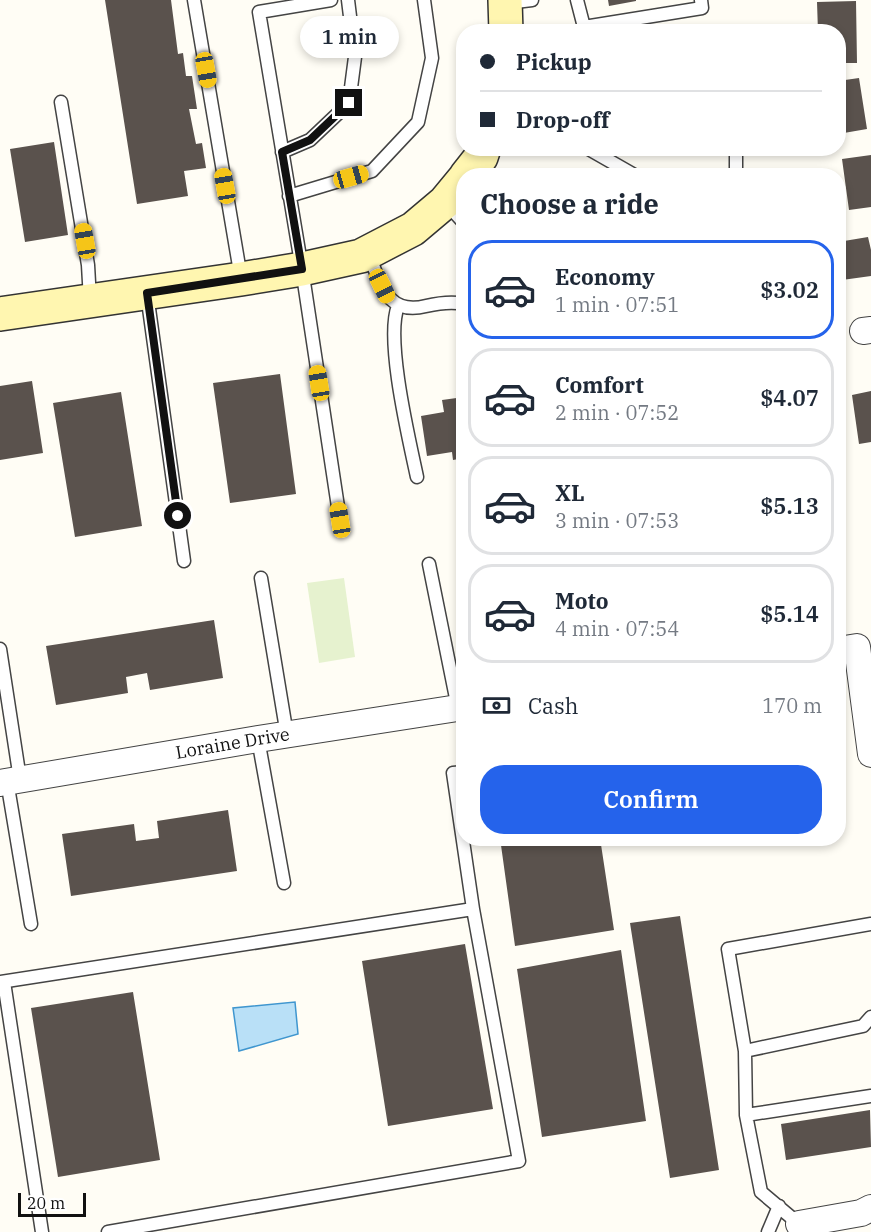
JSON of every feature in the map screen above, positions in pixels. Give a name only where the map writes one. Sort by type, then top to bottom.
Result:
[{"type":"street","points":[[472,168],[481,156]]},
{"type":"street","points":[[0,314],[242,279],[361,256],[413,229],[456,203]]},
{"type":"street","points":[[855,647],[871,754]]},
{"type":"street","name":"Loraine Drive","points":[[9,781],[456,709]]},
{"type":"street","points":[[799,1224],[861,1213],[871,1208]]},
{"type":"lane","points":[[194,0],[242,279]]},
{"type":"lane","points":[[331,0],[259,12],[302,269],[340,520]]},
{"type":"lane","points":[[282,152],[310,140],[349,103],[355,57],[348,0]]},
{"type":"lane","points":[[289,196],[372,171],[418,122],[432,58],[424,0]]},
{"type":"lane","points":[[577,0],[583,24]]},
{"type":"lane","points":[[603,24],[702,8],[701,0]]},
{"type":"lane","points":[[61,102],[88,265],[90,301]]},
{"type":"lane","points":[[601,156],[622,168]]},
{"type":"lane","points":[[368,252],[388,297],[403,309],[448,302],[456,303]]},
{"type":"lane","points":[[147,293],[184,561]]},
{"type":"lane","points":[[399,306],[394,325],[394,342],[417,477]]},
{"type":"lane","points":[[429,564],[456,689]]},
{"type":"lane","points":[[261,578],[287,735]]},
{"type":"lane","points":[[0,649],[9,781],[31,924]]},
{"type":"lane","points":[[258,739],[284,883]]},
{"type":"lane","points":[[456,773],[453,773],[456,793]]},
{"type":"lane","points":[[108,1232],[519,1161],[464,846]]},
{"type":"lane","points":[[42,1232],[2,982],[473,909]]},
{"type":"lane","points":[[799,1224],[761,1192],[746,1115],[745,1051],[728,949],[871,924]]},
{"type":"lane","points":[[745,1051],[863,1026],[871,1017]]},
{"type":"lane","points":[[746,1115],[871,1096]]},
{"type":"lane","points":[[768,1232],[778,1206]]},
{"type":"green space","points":[[344,578],[355,657],[319,663],[307,583]]},
{"type":"water","points":[[295,1002],[298,1034],[239,1051],[233,1008]]},
{"type":"building","points":[[105,0],[171,0],[178,54],[183,53],[186,76],[192,76],[197,109],[189,109],[196,144],[202,143],[206,168],[184,171],[188,196],[137,204]]},
{"type":"building","points":[[608,0],[636,0],[636,1],[609,6]]},
{"type":"building","points":[[856,1],[857,63],[846,63],[846,24],[818,24],[817,2]]},
{"type":"building","points":[[859,78],[867,129],[846,133],[846,80]]},
{"type":"building","points":[[54,142],[68,235],[25,242],[10,149]]},
{"type":"building","points":[[871,155],[871,207],[849,210],[846,168],[843,168],[842,159]]},
{"type":"building","points":[[868,237],[871,250],[871,276],[846,279],[846,241]]},
{"type":"building","points":[[280,374],[296,494],[230,503],[213,383]]},
{"type":"building","points":[[32,381],[43,453],[0,460],[0,386]]},
{"type":"building","points":[[871,391],[871,442],[859,444],[852,395]]},
{"type":"building","points":[[121,392],[142,526],[75,537],[53,403]]},
{"type":"building","points":[[456,398],[456,459],[453,460],[452,452],[427,456],[421,416],[444,412],[442,400]]},
{"type":"building","points":[[214,620],[223,678],[150,690],[147,673],[126,677],[128,693],[56,705],[46,646]]},
{"type":"building","points":[[228,810],[237,871],[71,896],[62,834],[134,824],[136,841],[159,838],[157,821]]},
{"type":"building","points":[[501,846],[601,846],[614,930],[515,946]]},
{"type":"building","points":[[680,916],[719,1170],[670,1178],[630,923]]},
{"type":"building","points":[[465,944],[493,1109],[388,1126],[362,961]]},
{"type":"building","points":[[621,950],[646,1121],[542,1137],[517,969]]},
{"type":"building","points":[[133,992],[160,1160],[58,1177],[31,1008]]},
{"type":"building","points":[[870,1110],[871,1147],[786,1160],[781,1124]]},
{"type":"route","points":[[178,516],[147,293],[302,269],[282,152],[310,140],[349,103]]}]
